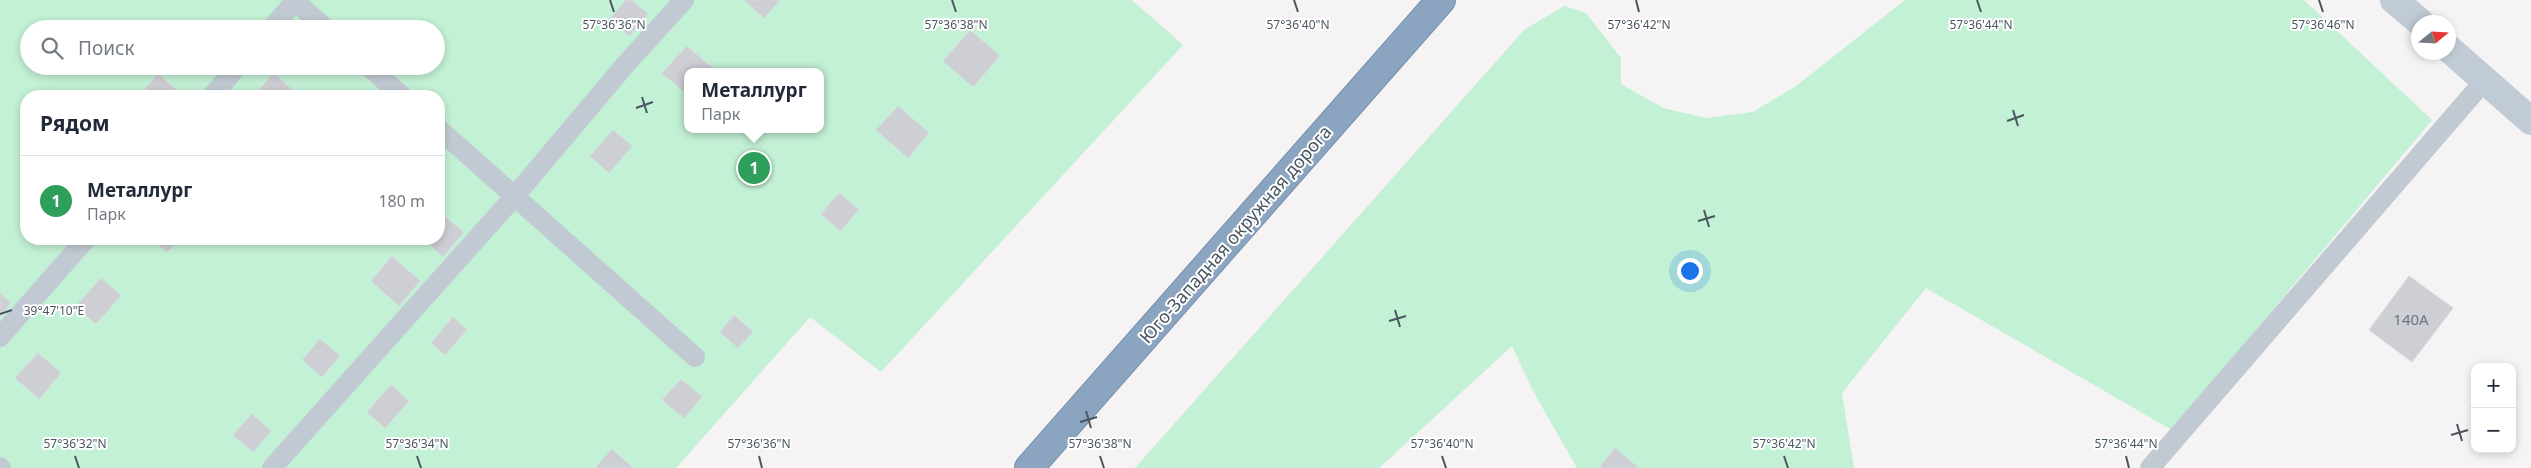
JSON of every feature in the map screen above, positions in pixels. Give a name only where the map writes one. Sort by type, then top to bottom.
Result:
[{"type":"highway","name":"Юго-Западная окружная дорога","points":[[1029,468],[1442,0]]},
{"type":"street","points":[[2394,0],[2412,15]]},
{"type":"street","points":[[2456,55],[2531,121]]},
{"type":"lane","points":[[278,20],[295,0],[316,20]]},
{"type":"lane","points":[[272,468],[514,197],[625,65],[684,0]]},
{"type":"lane","points":[[217,90],[230,75]]},
{"type":"lane","points":[[378,75],[395,90]]},
{"type":"lane","points":[[2150,468],[2485,80]]},
{"type":"lane","points":[[445,134],[695,358]]},
{"type":"lane","points":[[0,337],[81,245]]},
{"type":"green space","points":[[0,0],[1132,0],[1183,45],[881,372],[810,317],[676,468],[0,468]]},
{"type":"green space","points":[[1905,0],[2304,0],[2432,120],[2172,430],[1926,288],[1842,393],[1854,468],[1577,468],[1533,391],[1512,346],[1379,468],[1135,468],[1524,30],[1564,6],[1586,13],[1621,58],[1621,84],[1663,108],[1706,118],[1753,112],[1796,86]]},
{"type":"building","points":[[626,0],[632,0],[648,14],[629,36],[610,19]]},
{"type":"building","points":[[744,0],[780,0],[764,18]]},
{"type":"building","points":[[970,30],[1000,56],[973,87],[943,61]]},
{"type":"building","points":[[687,46],[712,68],[684,68],[684,92],[662,73]]},
{"type":"building","points":[[159,75],[177,90],[144,90]]},
{"type":"building","points":[[272,75],[276,75],[292,90],[259,90]]},
{"type":"building","points":[[898,106],[929,133],[908,158],[876,130]]},
{"type":"building","points":[[613,130],[632,146],[609,173],[590,156]]},
{"type":"building","points":[[839,193],[859,210],[840,231],[821,214]]},
{"type":"building","points":[[445,216],[464,232],[443,257],[430,245],[445,245]]},
{"type":"building","points":[[158,245],[173,245],[167,252]]},
{"type":"building","points":[[392,256],[420,281],[399,306],[371,281]]},
{"type":"building","points":[[2409,276],[2453,308],[2412,362],[2369,330]]},
{"type":"building","points":[[101,278],[121,295],[96,324],[76,306]]},
{"type":"building","points":[[0,293],[11,303],[0,316]]},
{"type":"building","points":[[734,315],[753,332],[738,348],[720,332]]},
{"type":"building","points":[[453,317],[467,330],[445,355],[431,343]]},
{"type":"building","points":[[320,339],[340,356],[322,377],[302,360]]},
{"type":"building","points":[[38,353],[61,373],[39,399],[15,378]]},
{"type":"building","points":[[681,379],[702,397],[684,418],[662,400]]},
{"type":"building","points":[[391,385],[409,401],[385,428],[367,412]]},
{"type":"building","points":[[252,414],[271,431],[253,452],[233,435]]},
{"type":"building","points":[[1615,448],[1639,468],[1599,468]]},
{"type":"building","points":[[612,449],[633,468],[595,468]]},
{"type":"place","name":"Металлург","points":[[754,168]]}]
